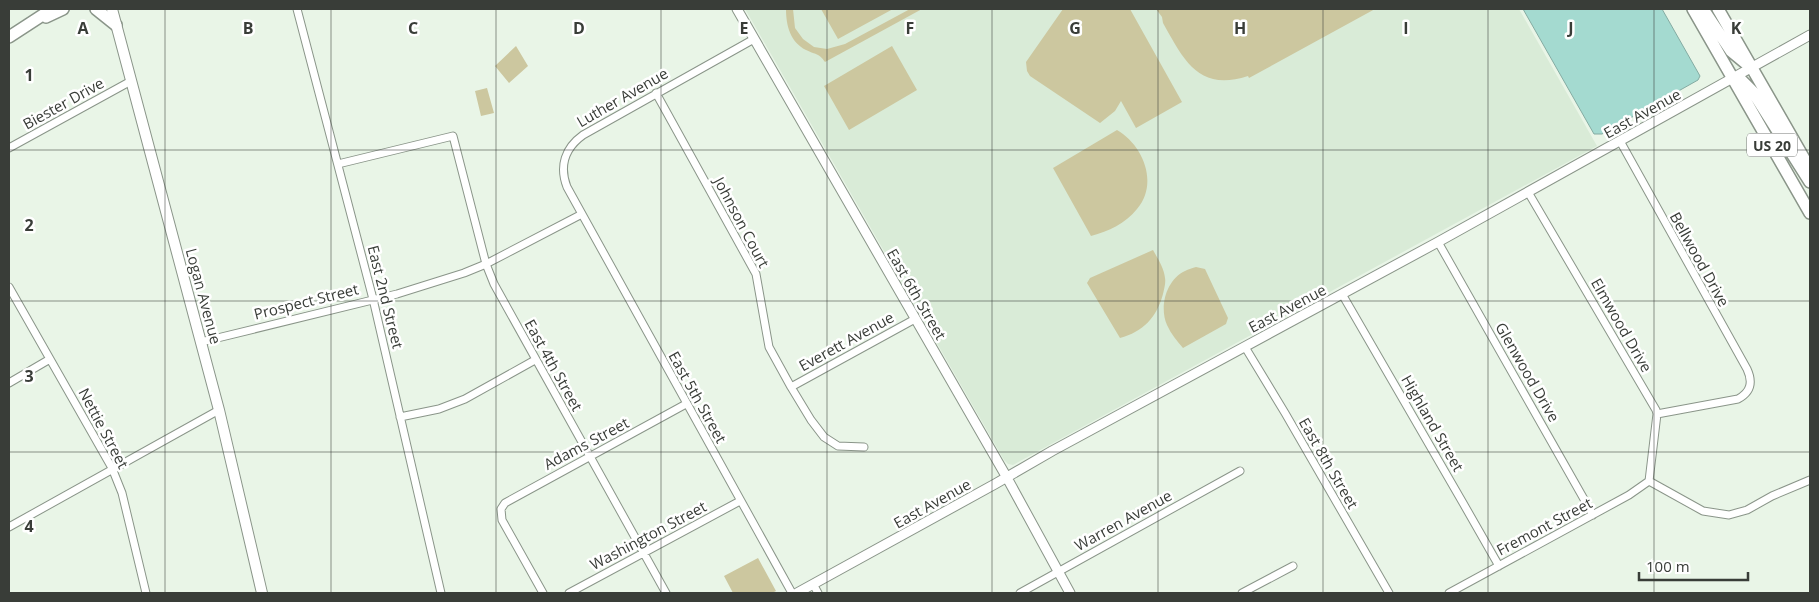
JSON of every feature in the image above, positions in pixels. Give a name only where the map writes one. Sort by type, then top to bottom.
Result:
[{"type":"main road","points":[[9,28],[42,9]]},
{"type":"main road","points":[[9,38],[52,9]]},
{"type":"main road","points":[[35,20],[64,9]]},
{"type":"main road","points":[[96,9],[116,25]]},
{"type":"main road","name":"Logan Avenue","points":[[112,9],[219,410],[262,593]]},
{"type":"main road","name":"US 20","points":[[1693,9],[1810,213]]},
{"type":"main road","points":[[1703,9],[1731,51],[1744,63],[1752,67]]},
{"type":"main road","name":"US 20","points":[[1718,9],[1810,169]]},
{"type":"main road","points":[[1733,78],[1741,80],[1753,92],[1810,182]]},
{"type":"street","name":"East 2nd Street","points":[[297,9],[373,299],[441,593]]},
{"type":"street","name":"East 6th Street","points":[[737,9],[1006,476],[1070,593]]},
{"type":"street","name":"East Avenue","points":[[796,593],[995,484],[1006,476],[1438,242],[1810,35]]},
{"type":"street","name":"Luther Avenue","points":[[582,214],[565,180],[564,162],[568,149],[582,135],[754,39]]},
{"type":"street","name":"Biester Drive","points":[[9,148],[131,81]]},
{"type":"street","name":"Johnson Court","points":[[656,93],[756,274],[769,347],[791,387],[824,437],[838,446],[864,447]]},
{"type":"street","name":"East 4th Street","points":[[338,164],[453,136],[486,264],[494,284],[666,593]]},
{"type":"street","name":"Bellwood Drive","points":[[1620,141],[1750,375],[1751,381],[1748,390],[1738,399],[1657,414]]},
{"type":"street","name":"Elmwood Drive","points":[[1528,192],[1657,414]]},
{"type":"street","name":"Prospect Street","points":[[201,342],[373,299],[464,273],[486,264],[582,214]]},
{"type":"street","name":"East 5th Street","points":[[582,214],[792,593]]},
{"type":"street","name":"Glenwood Drive","points":[[1438,242],[1594,516]]},
{"type":"street","name":"Nettie Street","points":[[9,287],[112,468],[122,493],[146,593]]},
{"type":"street","name":"Highland Street","points":[[1342,294],[1464,503],[1498,566]]},
{"type":"street","name":"Everett Avenue","points":[[791,387],[915,319]]},
{"type":"street","name":"East 8th Street","points":[[1245,347],[1389,593]]},
{"type":"street","points":[[9,383],[50,359]]},
{"type":"street","points":[[400,417],[439,408],[465,399],[535,360]]},
{"type":"street","name":"Adams Street","points":[[543,593],[502,520],[501,509],[509,500],[686,404]]},
{"type":"street","points":[[9,527],[219,410]]},
{"type":"street","points":[[1657,414],[1650,481],[1703,511],[1729,514],[1747,510],[1772,496],[1810,480]]},
{"type":"street","name":"Warren Avenue","points":[[1020,593],[1240,471]]},
{"type":"street","name":"Fremont Street","points":[[1450,593],[1594,516],[1642,488],[1650,481]]},
{"type":"street","name":"Washington Street","points":[[569,593],[740,501]]},
{"type":"street","points":[[1242,593],[1293,566]]},
{"type":"street","points":[[813,584],[818,593]]},
{"type":"shaded area","points":[[745,9],[1519,9],[1597,146],[1013,465],[1008,464],[1004,460]]},
{"type":"shaded area","points":[[786,9],[793,9],[795,28],[803,39],[814,47],[827,49],[845,44],[910,9],[922,9],[825,62],[819,56],[801,47],[793,38],[788,27]]},
{"type":"shaded area","points":[[821,9],[893,9],[838,39]]},
{"type":"shaded area","points":[[1063,9],[1130,9],[1182,102],[1136,128],[1121,101],[1115,111],[1100,123],[1030,76],[1027,71],[1026,62]]},
{"type":"shaded area","points":[[1156,9],[1375,9],[1249,78],[1248,76],[1231,80],[1217,80],[1205,76],[1186,60]]},
{"type":"shaded area","points":[[516,46],[528,66],[509,83],[495,66]]},
{"type":"shaded area","points":[[892,46],[917,90],[849,130],[824,86]]},
{"type":"shaded area","points":[[487,88],[494,113],[481,116],[475,91]]},
{"type":"shaded area","points":[[1117,130],[1134,145],[1141,155],[1145,165],[1147,188],[1144,199],[1127,219],[1110,229],[1091,236],[1053,168]]},
{"type":"shaded area","points":[[1153,250],[1162,267],[1165,278],[1163,294],[1157,310],[1142,328],[1120,338],[1087,283],[1090,278]]},
{"type":"shaded area","points":[[1196,267],[1205,269],[1228,318],[1226,324],[1183,348],[1167,325],[1164,302],[1169,287],[1178,275]]},
{"type":"shaded area","points":[[758,558],[776,591],[772,593],[733,593],[724,576]]},
{"type":"water","points":[[1523,9],[1662,9],[1700,76],[1698,80],[1602,134],[1594,134]]}]
